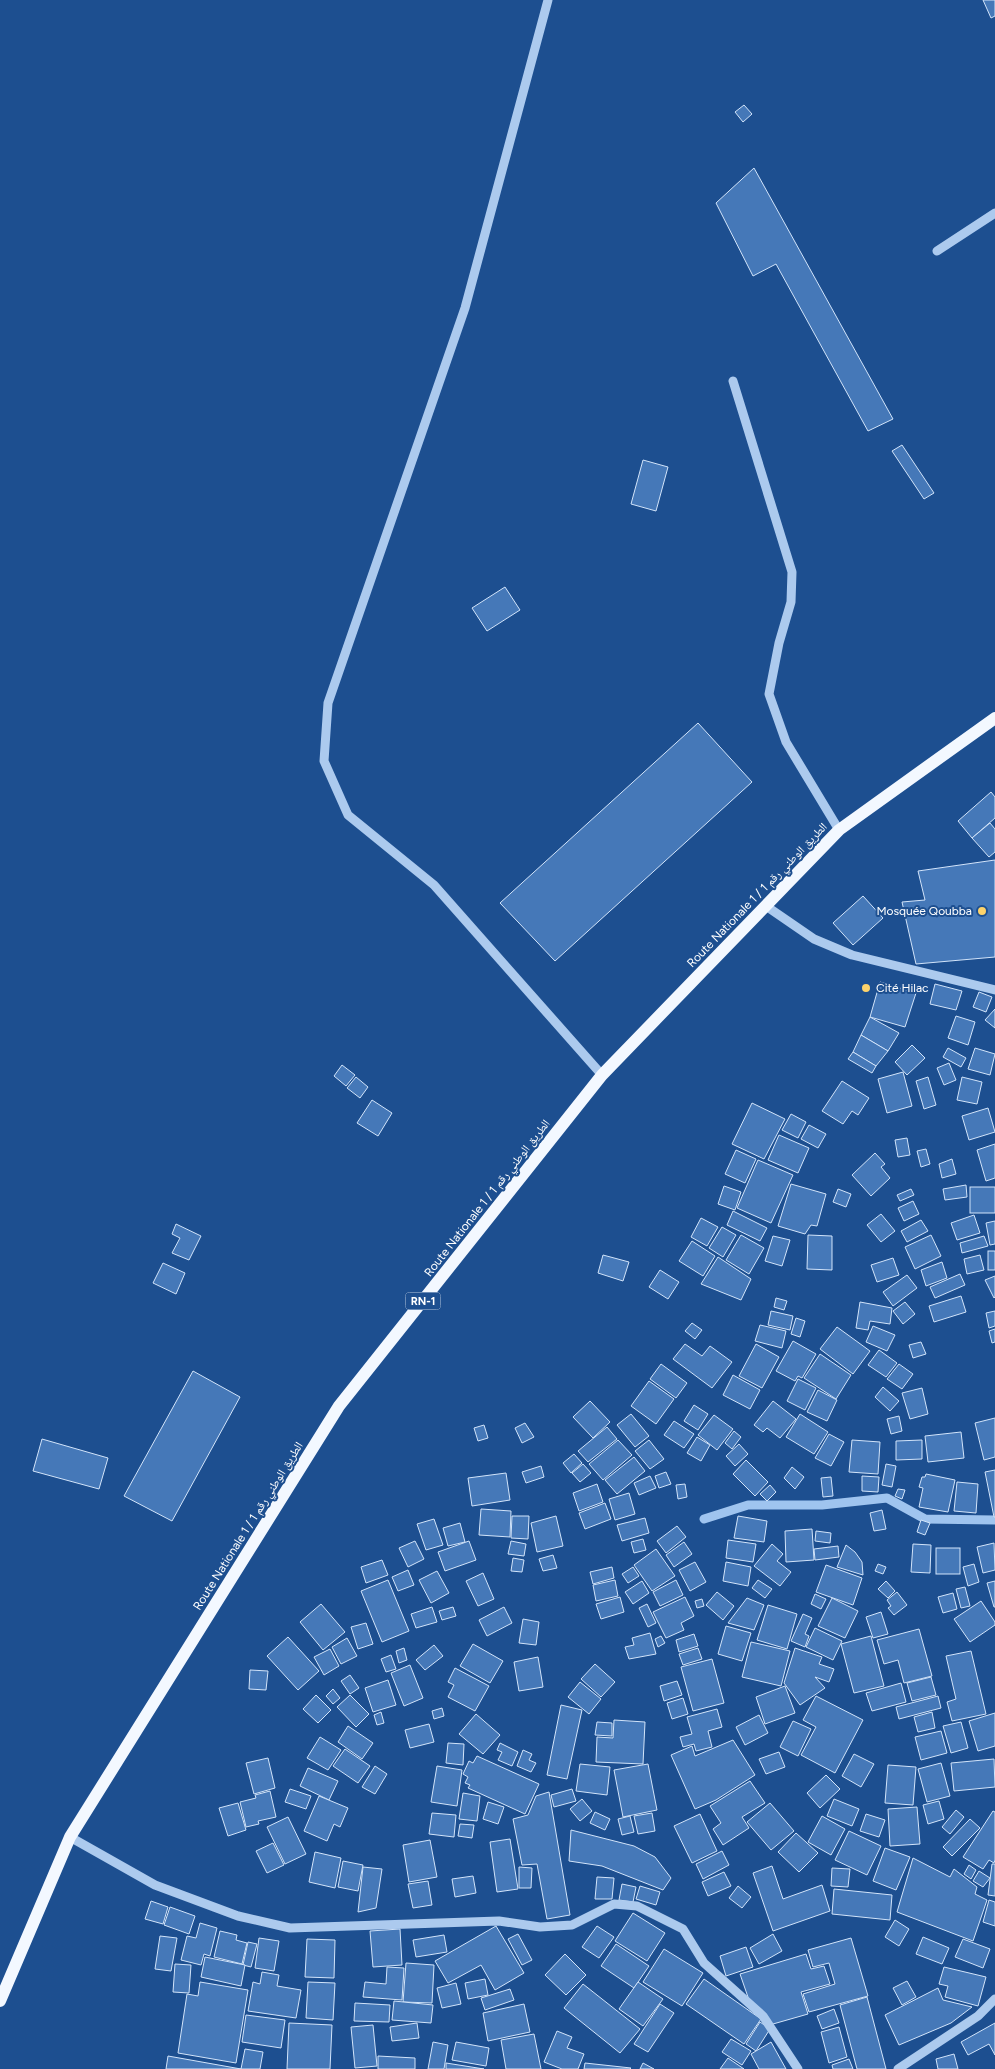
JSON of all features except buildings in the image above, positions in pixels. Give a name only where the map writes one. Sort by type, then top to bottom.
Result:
[{"type":"main road","name":"Route Nationale 1 / الطريق الوطني رقم 1","points":[[0,2001],[70,1837],[339,1406],[602,1075],[839,830],[995,718]]},
{"type":"street","points":[[548,0],[465,308],[328,703],[324,761],[348,815],[434,885],[602,1075]]},
{"type":"street","points":[[937,251],[995,213]]},
{"type":"street","points":[[733,381],[792,572],[791,602],[779,643],[769,694],[786,742],[839,830]]},
{"type":"street","points":[[766,906],[814,939],[852,955],[995,990]]},
{"type":"street","points":[[70,1837],[155,1885],[238,1916],[290,1928],[499,1921],[540,1927],[572,1925],[614,1904],[638,1906],[683,1929],[704,1963],[763,2016],[798,2069]]},
{"type":"street","points":[[898,2069],[978,2016],[995,1999]]},
{"type":"waterway","points":[[704,1519],[748,1505],[822,1505],[887,1498],[925,1519],[995,1520]]},
{"type":"place","name":"Mosquée Qoubba","points":[[982,911]]},
{"type":"place","name":"Cité Hilac","points":[[866,988]]}]
